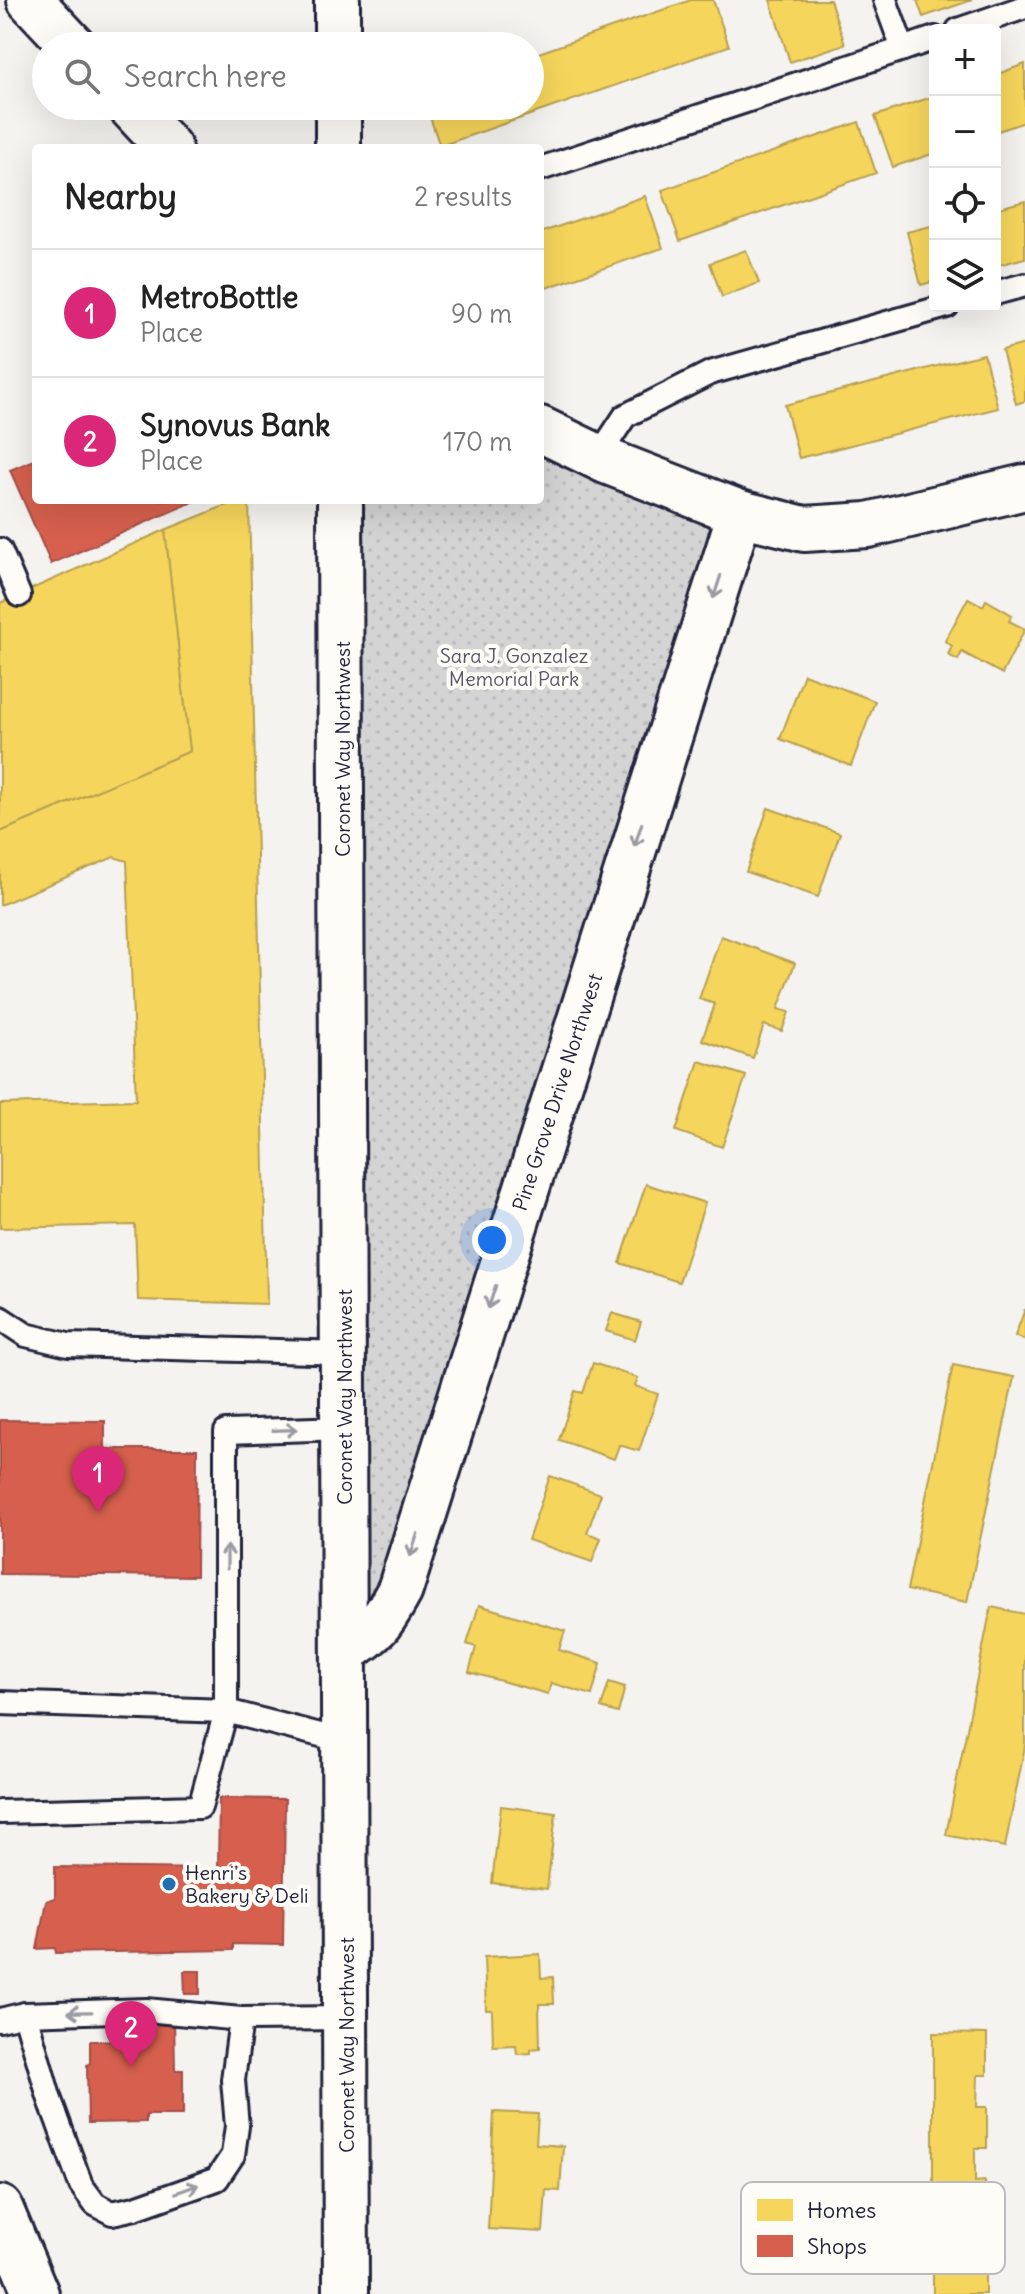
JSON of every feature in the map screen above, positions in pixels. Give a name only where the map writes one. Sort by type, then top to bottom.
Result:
[{"type":"street","points":[[30,0],[60,32]]},
{"type":"street","points":[[337,0],[337,32]]},
{"type":"street","points":[[143,120],[165,144]]},
{"type":"street","points":[[338,120],[338,144]]},
{"type":"street","points":[[544,431],[598,457],[740,513],[804,529],[868,525],[1025,487]]},
{"type":"street","name":"Coronet Way Northwest","points":[[340,504],[346,2294]]},
{"type":"street","name":"Pine Grove Drive Northwest","points":[[344,1652],[382,1624],[400,1590],[740,513]]},
{"type":"street","points":[[0,2208],[36,2294]]},
{"type":"lane","points":[[885,0],[903,49]]},
{"type":"lane","points":[[975,24],[1025,7]]},
{"type":"lane","points":[[544,168],[929,40]]},
{"type":"lane","points":[[1001,291],[1025,285]]},
{"type":"lane","points":[[598,457],[625,416],[710,373],[929,311]]},
{"type":"lane","points":[[0,550],[19,595]]},
{"type":"lane","points":[[0,1318],[26,1335],[68,1345],[345,1353]]},
{"type":"lane","points":[[0,1812],[200,1807],[226,1711],[226,1432],[345,1428]]},
{"type":"lane","points":[[0,1703],[226,1711],[344,1741]]},
{"type":"lane","points":[[0,2020],[25,2014],[146,2010],[241,2019],[346,2018]]},
{"type":"lane","points":[[25,2014],[49,2097],[81,2185],[95,2204],[112,2213],[217,2179],[233,2155],[237,2126],[233,2080],[241,2019]]},
{"type":"green space","name":"Sara J. Gonzalez Memorial Park","points":[[544,431],[740,513],[367,1638],[343,504],[544,504]]},
{"type":"building: Homes","points":[[691,0],[713,0],[729,46],[544,110],[544,51]]},
{"type":"building: Homes","points":[[770,0],[830,0],[845,44],[790,62]]},
{"type":"building: Homes","points":[[917,0],[972,0],[923,17]]},
{"type":"building: Homes","points":[[1025,64],[1025,122],[1001,130],[1001,96],[1001,73]]},
{"type":"building: Homes","points":[[929,98],[929,155],[893,167],[875,116]]},
{"type":"building: Homes","points":[[431,120],[515,120],[446,144],[439,144]]},
{"type":"building: Homes","points":[[859,122],[876,173],[680,241],[662,190]]},
{"type":"building: Homes","points":[[645,196],[663,248],[544,289],[544,232]]},
{"type":"building: Homes","points":[[1025,201],[1025,258],[1001,264],[1001,240],[1001,207]]},
{"type":"building: Homes","points":[[929,226],[929,283],[921,285],[907,232]]},
{"type":"building: Homes","points":[[746,250],[759,283],[722,297],[710,263]]},
{"type":"building: Homes","points":[[1025,344],[1025,401],[1016,404],[1002,350]]},
{"type":"building: Homes","points":[[984,354],[998,408],[799,458],[785,405]]},
{"type":"building: Homes","points":[[229,504],[249,504],[267,1304],[138,1300],[135,1225],[0,1228],[0,1104],[136,1100],[127,861],[114,857],[0,905],[0,832],[190,751],[165,530]]},
{"type":"building: Homes","points":[[165,530],[190,751],[0,832],[0,603]]},
{"type":"building: Homes","points":[[968,598],[983,606],[986,600],[1012,615],[1009,621],[1025,629],[1002,674],[962,652],[958,660],[948,655],[952,646],[945,641]]},
{"type":"building: Homes","points":[[804,674],[875,701],[851,766],[780,739]]},
{"type":"building: Homes","points":[[768,808],[840,833],[818,897],[746,872]]},
{"type":"building: Homes","points":[[721,936],[795,963],[778,1009],[789,1012],[782,1031],[764,1025],[753,1058],[702,1040],[715,1004],[699,999]]},
{"type":"building: Homes","points":[[699,1061],[746,1076],[722,1147],[676,1131]]},
{"type":"building: Homes","points":[[646,1184],[705,1203],[679,1282],[620,1263]]},
{"type":"building: Homes","points":[[1025,1309],[1025,1340],[1015,1336]]},
{"type":"building: Homes","points":[[612,1313],[641,1322],[635,1340],[606,1331]]},
{"type":"building: Homes","points":[[593,1363],[638,1378],[635,1386],[658,1394],[639,1451],[619,1445],[614,1459],[559,1440],[575,1391],[583,1393]]},
{"type":"building: Homes","points":[[953,1365],[1014,1377],[967,1602],[907,1590]]},
{"type":"building: Homes","points":[[550,1476],[601,1494],[587,1533],[601,1538],[592,1562],[528,1540]]},
{"type":"building: Homes","points":[[479,1605],[565,1631],[559,1650],[601,1663],[592,1695],[551,1683],[548,1694],[469,1672],[476,1647],[467,1644]]},
{"type":"building: Homes","points":[[991,1607],[1025,1614],[1025,1746],[1005,1847],[946,1835]]},
{"type":"building: Homes","points":[[609,1682],[625,1687],[618,1713],[601,1708]]},
{"type":"building: Homes","points":[[501,1806],[556,1813],[547,1889],[492,1883]]},
{"type":"building: Homes","points":[[540,1954],[541,1978],[553,1977],[554,2004],[539,2004],[540,2048],[531,2049],[531,2053],[517,2054],[516,2045],[493,2046],[492,2010],[486,2010],[484,1957]]},
{"type":"building: Homes","points":[[933,2033],[987,2034],[987,2075],[978,2075],[977,2107],[987,2107],[987,2148],[975,2148],[975,2182],[933,2182]]},
{"type":"building: Homes","points":[[494,2112],[538,2114],[536,2144],[563,2146],[560,2191],[546,2190],[543,2232],[488,2229]]},
{"type":"building: Homes","points":[[933,2274],[985,2274],[985,2294],[933,2294]]},
{"type":"building: Shops","points":[[32,461],[32,504],[188,504],[51,564],[10,470]]},
{"type":"building: Shops","points":[[0,1420],[105,1421],[105,1449],[197,1449],[196,1576],[0,1574]]},
{"type":"building: Shops","name":"Henri's Bakery & Deli","points":[[219,1798],[285,1799],[283,1945],[233,1944],[233,1950],[56,1953],[55,1948],[37,1949],[46,1901],[55,1898],[55,1867],[218,1869]]},
{"type":"building: Shops","points":[[184,1971],[200,1971],[200,1994],[185,1994]]},
{"type":"building: Shops","points":[[142,2014],[174,2014],[175,2070],[183,2070],[183,2115],[146,2115],[146,2122],[88,2123],[87,2065],[90,2063],[90,2041],[142,2041]]},
{"type":"place","name":"MetroBottle","points":[[98,1512]]},
{"type":"place","name":"Henri's Bakery & Deli","points":[[169,1884]]},
{"type":"place","name":"Synovus Bank","points":[[131,2067]]}]
